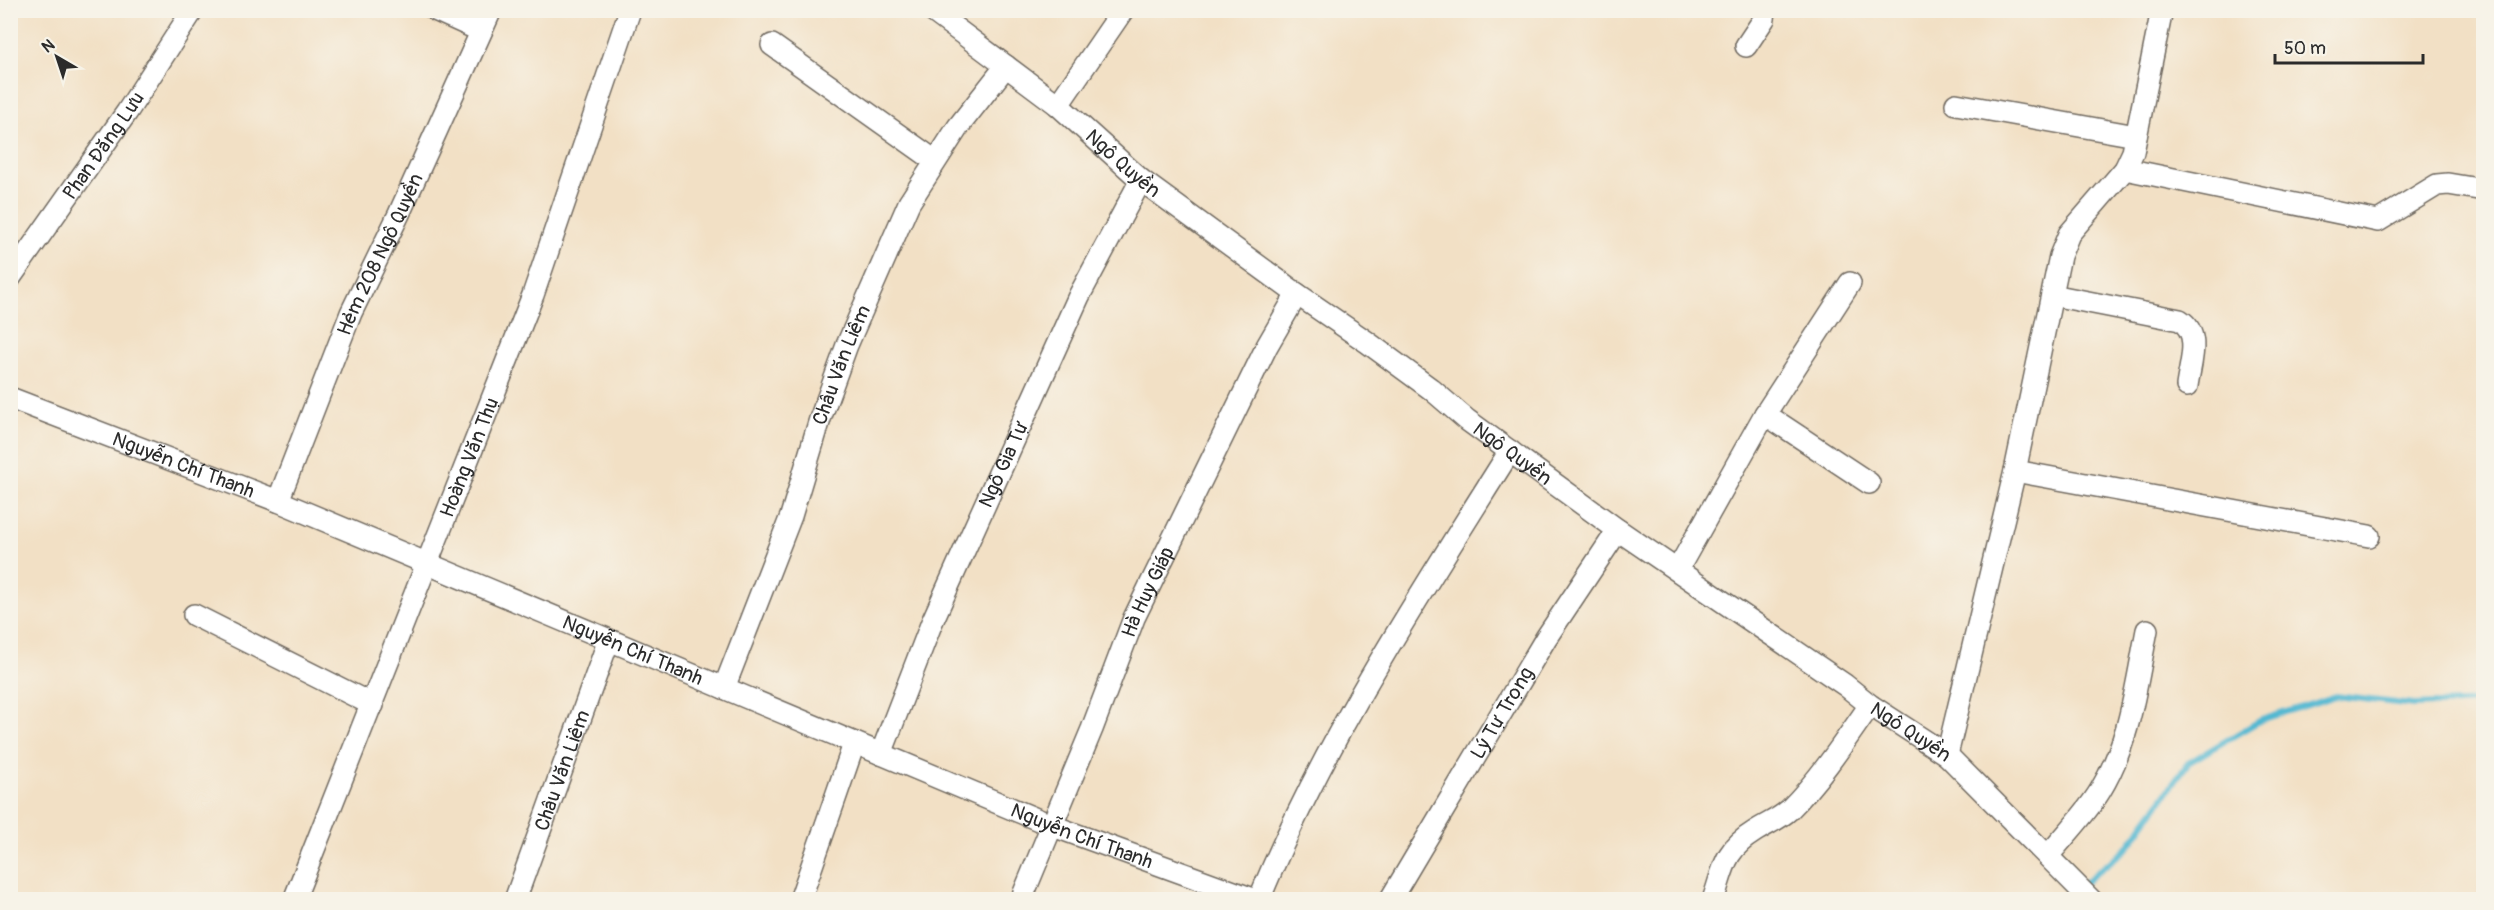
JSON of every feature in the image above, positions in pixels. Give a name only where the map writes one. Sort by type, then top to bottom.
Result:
[{"type":"street","name":"Phan Đăng Lưu","points":[[10,278],[132,106],[193,10]]},
{"type":"street","points":[[435,10],[481,32]]},
{"type":"street","name":"Hẻm 208 Ngô Quyền","points":[[278,501],[351,313],[399,214],[491,10]]},
{"type":"street","name":"Hoàng Văn Thụ","points":[[294,900],[373,705],[533,295],[630,10]]},
{"type":"street","name":"Ngô Quyền","points":[[931,10],[1058,105],[1140,180],[1367,342],[1510,451],[1618,530],[1845,684],[1870,705],[1947,754],[2091,900]]},
{"type":"street","points":[[1058,105],[1124,10]]},
{"type":"street","points":[[1746,46],[1764,19],[1765,10]]},
{"type":"street","points":[[1947,754],[2015,471],[2060,256],[2069,234],[2083,215],[2126,169],[2136,135],[2162,10]]},
{"type":"street","points":[[772,45],[934,160]]},
{"type":"street","name":"Châu Văn Liêm","points":[[724,688],[791,516],[820,419],[847,345],[909,203],[934,160],[1006,66]]},
{"type":"street","points":[[1956,104],[2136,135]]},
{"type":"street","points":[[2126,169],[2378,221],[2437,185],[2448,184],[2484,190]]},
{"type":"street","name":"Ngô Gia Tự","points":[[881,754],[932,622],[1079,296],[1140,180]]},
{"type":"street","points":[[1678,569],[1765,414],[1850,283]]},
{"type":"street","name":"Hà Huy Giáp","points":[[1021,900],[1053,826],[1134,618],[1267,346],[1297,294]]},
{"type":"street","points":[[2052,296],[2180,320],[2189,326],[2194,336],[2187,386]]},
{"type":"street","name":"Nguyễn Chí Thanh","points":[[10,398],[278,501],[429,563],[608,642],[724,688],[1053,826],[1258,900]]},
{"type":"street","points":[[1765,414],[1869,483]]},
{"type":"street","points":[[1258,900],[1281,844],[1351,710],[1510,451]]},
{"type":"street","points":[[2015,471],[2369,536]]},
{"type":"street","name":"Lý Tự Trọng","points":[[1390,900],[1546,638],[1618,530]]},
{"type":"street","points":[[194,615],[373,705]]},
{"type":"street","points":[[2048,856],[2099,793],[2120,750],[2127,732],[2146,630]]},
{"type":"street","name":"Châu Văn Liêm","points":[[515,900],[608,642]]},
{"type":"street","points":[[1713,900],[1726,858],[1740,842],[1776,821],[1790,809],[1829,763],[1870,705]]},
{"type":"street","points":[[800,900],[855,744]]},
{"type":"waterway","points":[[2063,900],[2127,848],[2188,763],[2261,720],[2336,696],[2414,705],[2484,702]]}]
